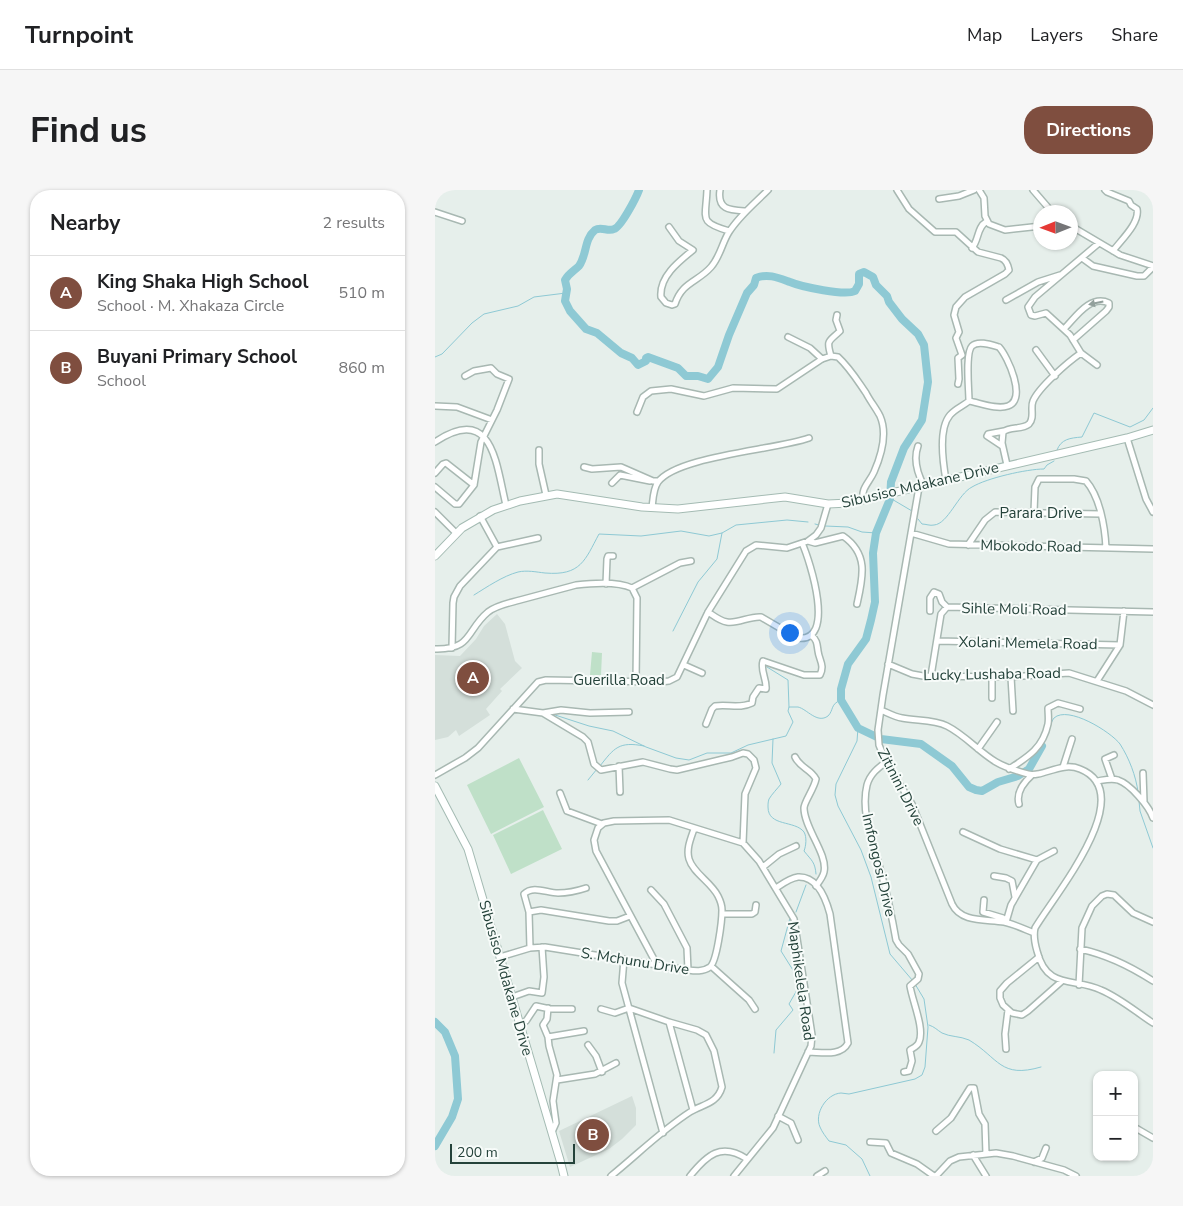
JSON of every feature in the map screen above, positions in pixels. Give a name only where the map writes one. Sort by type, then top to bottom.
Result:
[{"type":"street","points":[[707,190],[707,220],[711,226],[729,231]]},
{"type":"street","points":[[720,190],[721,202],[724,207],[731,210],[746,211]]},
{"type":"street","points":[[669,227],[679,241],[693,250],[678,262],[664,278],[660,294],[669,305],[675,304],[683,288],[704,274],[714,263],[729,231],[768,190]]},
{"type":"street","points":[[897,190],[909,209],[932,230],[960,234],[978,252],[1003,259],[1009,270],[965,296],[956,307],[954,315],[959,332],[956,338],[962,355],[958,358],[958,384]]},
{"type":"street","points":[[939,199],[959,196],[975,190]]},
{"type":"street","points":[[979,190],[984,198],[986,222]]},
{"type":"street","points":[[1033,190],[1046,205]]},
{"type":"street","points":[[1105,190],[1129,201],[1137,210],[1137,216],[1133,224],[1113,251]]},
{"type":"street","points":[[435,212],[462,221]]},
{"type":"street","points":[[972,248],[977,242],[982,225],[986,222]]},
{"type":"street","points":[[986,222],[1005,230],[1033,227]]},
{"type":"street","points":[[1078,230],[1113,251],[1153,266],[1143,276],[1137,276],[1093,266],[1082,258]]},
{"type":"street","points":[[1097,366],[1081,353],[1064,329],[1046,313],[1035,316],[1031,315],[1028,309],[1029,304],[1035,297],[1099,243]]},
{"type":"street","points":[[1006,300],[1038,282],[1061,275]]},
{"type":"street","points":[[1064,329],[1088,305],[1102,301],[1109,302],[1109,307],[1106,311],[1073,340]]},
{"type":"street","points":[[831,356],[827,345],[840,331],[836,320],[837,315]]},
{"type":"street","points":[[788,337],[810,348],[822,359]]},
{"type":"street","points":[[946,480],[943,465],[943,433],[945,423],[952,412],[969,401],[1005,407],[1013,404],[1016,398],[1014,381],[999,348],[979,343],[971,347],[969,355],[969,401]]},
{"type":"street","points":[[1036,350],[1055,376]]},
{"type":"street","points":[[1003,447],[987,436],[988,434],[1025,426],[1030,422],[1032,419],[1031,405],[1034,399],[1055,376],[1081,353]]},
{"type":"street","points":[[637,412],[643,397],[651,391],[671,389],[704,396],[733,388],[777,389],[822,359],[831,356],[838,357],[854,373],[881,419],[883,442],[873,473],[862,493],[863,500]]},
{"type":"street","points":[[435,487],[455,504],[459,504],[474,485],[481,442],[509,379],[497,374],[491,368],[474,371],[465,376]]},
{"type":"street","points":[[435,406],[457,407],[492,420]]},
{"type":"street","points":[[435,442],[459,430],[475,431],[484,436],[493,450],[506,505]]},
{"type":"street","name":"Sibusiso Mdakane Drive","points":[[435,556],[456,534],[480,516],[506,505],[547,495],[570,495],[652,508],[700,508],[785,497],[828,504],[849,503],[1127,438],[1153,430]]},
{"type":"street","points":[[1005,431],[1002,436],[1007,465]]},
{"type":"street","points":[[612,483],[618,476],[622,475],[656,481],[686,464],[809,438]]},
{"type":"street","points":[[1127,438],[1146,499],[1153,512]]},
{"type":"street","points":[[918,446],[916,466],[922,486]]},
{"type":"street","points":[[539,450],[539,464],[547,495]]},
{"type":"street","points":[[435,473],[443,464],[450,464],[474,485]]},
{"type":"street","points":[[584,467],[592,469],[621,467],[656,481]]},
{"type":"street","points":[[1034,512],[1035,487],[1037,481],[1041,478],[1086,481],[1101,514],[1106,548]]},
{"type":"street","points":[[652,508],[656,481]]},
{"type":"street","name":"Zitinini Drive","points":[[922,486],[911,533],[888,664],[878,730],[879,745],[886,762],[912,804],[956,912],[967,917],[1005,922],[1034,933]]},
{"type":"street","name":"Guerilla Road","points":[[435,775],[473,752],[535,683],[541,681],[661,682],[673,680],[679,675],[708,612],[746,551],[752,546],[760,544],[787,548],[808,541],[821,528],[828,504]]},
{"type":"street","name":"Parara Drive","points":[[968,545],[991,513],[999,511],[1101,514]]},
{"type":"street","points":[[435,512],[456,534]]},
{"type":"street","points":[[480,516],[497,547]]},
{"type":"street","name":"Mbokodo Road","points":[[911,533],[945,544],[1153,549]]},
{"type":"street","points":[[808,541],[815,543],[843,536],[855,548],[862,560],[863,568],[857,604]]},
{"type":"street","points":[[452,648],[452,613],[457,591],[497,547],[538,538]]},
{"type":"street","points":[[708,612],[724,621],[730,622],[755,616],[761,617],[797,638],[804,639],[812,636],[818,626],[819,616],[812,569],[802,544]]},
{"type":"street","points":[[606,584],[607,559],[608,556],[613,556]]},
{"type":"street","points":[[435,649],[452,648],[467,640],[483,617],[498,606],[576,585],[606,584],[623,585],[632,588],[680,564],[691,561]]},
{"type":"street","points":[[632,588],[637,598],[636,681]]},
{"type":"street","points":[[930,611],[930,598],[933,592],[939,594],[942,602],[947,607]]},
{"type":"street","name":"Sihle Moli Road","points":[[931,676],[941,614],[947,607],[1153,612]]},
{"type":"street","points":[[1097,681],[1120,646],[1124,611]]},
{"type":"street","points":[[706,724],[715,706],[748,705],[752,703],[753,697],[759,688],[766,689],[766,683],[762,674],[763,661],[804,675],[820,675],[823,669],[822,661],[818,652],[817,641],[812,636]]},
{"type":"street","name":"Xolani Memela Road","points":[[937,641],[1120,646]]},
{"type":"street","points":[[684,664],[702,673]]},
{"type":"street","name":"Lucky Lushaba Road","points":[[888,664],[912,674],[931,676],[1011,677],[1069,673],[1127,691],[1153,705]]},
{"type":"street","points":[[992,677],[992,698]]},
{"type":"street","points":[[1011,677],[1013,711]]},
{"type":"street","points":[[1009,769],[1027,758],[1038,747],[1048,726],[1048,708],[1058,703],[1081,709]]},
{"type":"street","points":[[513,709],[543,713],[561,710],[597,713],[629,712]]},
{"type":"street","points":[[881,710],[899,718],[945,725],[996,762],[1009,769],[1030,775],[1063,767],[1075,767],[1083,770],[1097,781],[1101,793],[1101,805],[1093,832],[1081,857],[1034,933],[1039,956],[1049,973],[1062,981],[1101,990],[1153,1023]]},
{"type":"street","points":[[543,713],[586,739],[599,768],[643,762],[677,770],[746,753],[754,760],[756,768],[745,794],[743,843],[694,829],[674,821],[614,821],[601,824],[567,811],[560,793]]},
{"type":"street","points":[[978,749],[997,722]]},
{"type":"street","points":[[1063,767],[1072,739]]},
{"type":"street","points":[[1112,779],[1105,759],[1114,755]]},
{"type":"street","points":[[795,758],[816,779],[804,807],[805,817],[824,864],[823,876],[816,886]]},
{"type":"street","name":"Imfongosi Drive","points":[[886,762],[874,772],[867,785],[866,806],[867,821],[896,940],[917,968],[919,974],[917,980],[911,984],[910,988],[918,1014],[920,1039],[918,1045],[910,1050],[912,1061],[909,1071],[904,1072]]},
{"type":"street","points":[[619,766],[620,792]]},
{"type":"street","points":[[1143,773],[1143,801]]},
{"type":"street","points":[[1019,804],[1020,790],[1030,775]]},
{"type":"street","points":[[1097,781],[1112,779],[1120,781],[1143,801],[1153,818]]},
{"type":"street","name":"Sibusiso Mdakane Drive","points":[[435,786],[466,841],[564,1176]]},
{"type":"street","points":[[601,824],[594,836],[596,851],[657,965]]},
{"type":"street","name":"S. Mchunu Drive","points":[[500,957],[530,948],[542,947],[687,970],[702,970],[711,966],[715,958],[722,914],[718,896],[689,858],[688,849],[694,829]]},
{"type":"street","points":[[963,832],[1000,849],[1037,860]]},
{"type":"street","name":"Maphikelela Road","points":[[738,1175],[747,1159],[770,1132],[811,1043],[796,928],[791,913],[763,868],[743,843]]},
{"type":"street","points":[[763,868],[779,854],[795,846]]},
{"type":"street","points":[[1005,922],[1015,897],[1037,860],[1055,851]]},
{"type":"street","points":[[994,876],[1012,881],[1015,897]]},
{"type":"street","points":[[776,888],[798,877],[807,879],[816,886],[825,900],[830,914],[848,1043],[845,1048],[838,1052],[808,1052]]},
{"type":"street","points":[[530,948],[529,912],[524,894],[531,890],[560,893],[586,888]]},
{"type":"street","points":[[651,890],[664,904],[687,948],[687,970]]},
{"type":"street","points":[[1079,985],[1081,936],[1092,906],[1102,896],[1107,894],[1114,895],[1133,913],[1153,922]]},
{"type":"street","points":[[984,900],[983,912],[1003,918],[1005,922]]},
{"type":"street","points":[[722,914],[752,914],[755,912],[756,905]]},
{"type":"street","points":[[529,912],[541,910],[609,922],[630,916]]},
{"type":"street","points":[[512,997],[529,991],[542,992],[544,980],[542,947]]},
{"type":"street","points":[[1080,949],[1117,960],[1153,981]]},
{"type":"street","points":[[1039,956],[1000,991],[1000,1001],[1008,1010],[1015,1014],[1025,1014],[1062,981]]},
{"type":"street","points":[[624,959],[621,980],[663,1133]]},
{"type":"street","points":[[711,966],[749,1000],[755,1008]]},
{"type":"street","points":[[520,1025],[526,1021],[536,1006],[572,1009]]},
{"type":"street","points":[[548,1008],[547,1019],[543,1025],[548,1036],[557,1080],[553,1101],[556,1123],[552,1132]]},
{"type":"street","points":[[601,1009],[615,1013],[629,1008],[697,1030],[706,1035],[709,1038],[722,1083],[721,1092],[711,1102],[693,1110],[611,1176]]},
{"type":"street","points":[[1006,1049],[1005,1034],[1008,1010]]},
{"type":"street","points":[[669,1022],[693,1110]]},
{"type":"street","points":[[548,1036],[584,1031]]},
{"type":"street","points":[[588,1045],[596,1056],[602,1072]]},
{"type":"street","points":[[557,1080],[602,1072],[615,1063]]},
{"type":"street","points":[[935,1131],[951,1118],[970,1088],[973,1087],[975,1089],[979,1114],[985,1124],[986,1154]]},
{"type":"street","points":[[778,1116],[791,1123],[799,1140]]},
{"type":"street","points":[[1138,1129],[1153,1138]]},
{"type":"street","points":[[870,1142],[885,1143],[891,1153],[939,1175],[950,1161],[959,1157],[1003,1154],[1063,1170],[1076,1176]]},
{"type":"street","points":[[1033,1162],[1043,1158],[1046,1148]]},
{"type":"street","points":[[690,1176],[707,1157],[715,1153],[734,1152],[747,1159]]},
{"type":"street","points":[[973,1155],[987,1176]]},
{"type":"street","points":[[817,1176],[825,1171]]},
{"type":"shaded area","points":[[497,614],[505,624],[515,661],[522,668],[500,689],[502,691],[486,709],[490,715],[459,736],[456,730],[448,737],[435,740],[435,655],[460,656],[476,639],[484,626]]},
{"type":"shaded area","points":[[632,1096],[636,1108],[636,1125],[609,1149],[570,1167],[559,1131]]},
{"type":"green space","points":[[592,652],[602,653],[601,675],[590,675]]},
{"type":"green space","points":[[519,758],[544,807],[491,834],[467,785]]},
{"type":"green space","points":[[543,810],[562,849],[511,874],[493,835]]},
{"type":"waterway","points":[[639,190],[628,212],[617,227],[612,230],[597,229],[591,234],[582,262],[565,280],[567,289],[565,301],[570,311],[586,329],[597,333],[621,353],[632,358],[638,365],[646,361],[648,357],[678,368],[686,376],[698,376],[708,379],[718,367],[747,293],[754,285],[756,278],[765,276],[833,292],[850,292],[855,291],[859,284],[859,274],[864,272],[873,277],[876,285],[887,296],[889,302],[902,319],[918,334],[924,345],[928,382],[922,420],[904,448],[891,482],[890,499],[876,533],[873,553],[875,602],[866,639],[848,664],[841,689],[841,700],[858,728],[881,739],[921,744],[952,766],[969,787],[976,790],[982,791],[998,782],[1018,776],[1029,769],[1042,746]]},
{"type":"waterway","points":[[435,357],[442,354],[472,323],[484,314],[518,306],[534,297],[566,293]]},
{"type":"waterway","points":[[1057,450],[1061,443],[1082,437],[1094,413],[1130,427],[1144,420],[1153,408]]},
{"type":"waterway","points":[[918,519],[922,524],[933,525],[939,523],[944,520],[962,496],[972,487],[987,480],[1044,469],[1054,461]]},
{"type":"waterway","points":[[890,498],[912,511]]},
{"type":"waterway","points":[[474,595],[501,579],[518,572],[557,573],[574,569],[585,559],[599,534],[641,536],[681,531],[709,536],[722,533],[736,525],[787,520],[808,522]]},
{"type":"waterway","points":[[815,524],[819,525]]},
{"type":"waterway","points":[[825,526],[848,527],[862,532],[876,533]]},
{"type":"waterway","points":[[673,631],[698,582],[717,559],[722,533]]},
{"type":"waterway","points":[[767,667],[788,680],[789,707]]},
{"type":"waterway","points":[[552,714],[589,726],[613,731],[646,747],[676,758],[689,760],[707,753],[731,753],[748,745],[786,736],[793,722],[788,711],[789,707],[798,707],[816,717],[824,718],[830,714],[835,703],[841,700]]},
{"type":"waterway","points":[[1049,728],[1054,718],[1060,715],[1069,715],[1079,717],[1108,733],[1120,744],[1126,755],[1134,773],[1138,792]]},
{"type":"waterway","points":[[858,728],[857,741],[836,784],[835,795],[838,806],[861,850],[871,877],[890,954],[913,981]]},
{"type":"waterway","points":[[773,739],[772,763],[781,784],[769,799],[769,813],[777,821],[800,828],[804,832],[806,836],[804,851],[814,864],[816,874]]},
{"type":"waterway","points":[[1042,746],[1044,741]]},
{"type":"waterway","points":[[600,766],[613,750],[618,747],[629,744],[644,746]]},
{"type":"waterway","points":[[588,780],[597,769]]},
{"type":"waterway","points":[[1139,801],[1140,811],[1153,848]]},
{"type":"waterway","points":[[796,912],[806,885]]},
{"type":"waterway","points":[[774,1053],[776,1030],[793,1010],[789,1004],[801,983],[781,951],[790,918]]},
{"type":"waterway","points":[[870,1176],[862,1159],[846,1145],[829,1141],[820,1127],[820,1111],[826,1101],[836,1094],[849,1094],[915,1079],[922,1075],[925,1067],[928,1027],[924,999],[915,984]]},
{"type":"waterway","points":[[435,1022],[445,1032],[455,1056],[458,1099],[452,1117],[435,1146]]},
{"type":"waterway","points":[[929,1025],[942,1033],[969,1040],[1001,1065],[1008,1068],[1027,1070],[1041,1067]]},
{"type":"place","name":"King Shaka High School","points":[[473,678]]},
{"type":"place","name":"Buyani Primary School","points":[[593,1135]]}]
